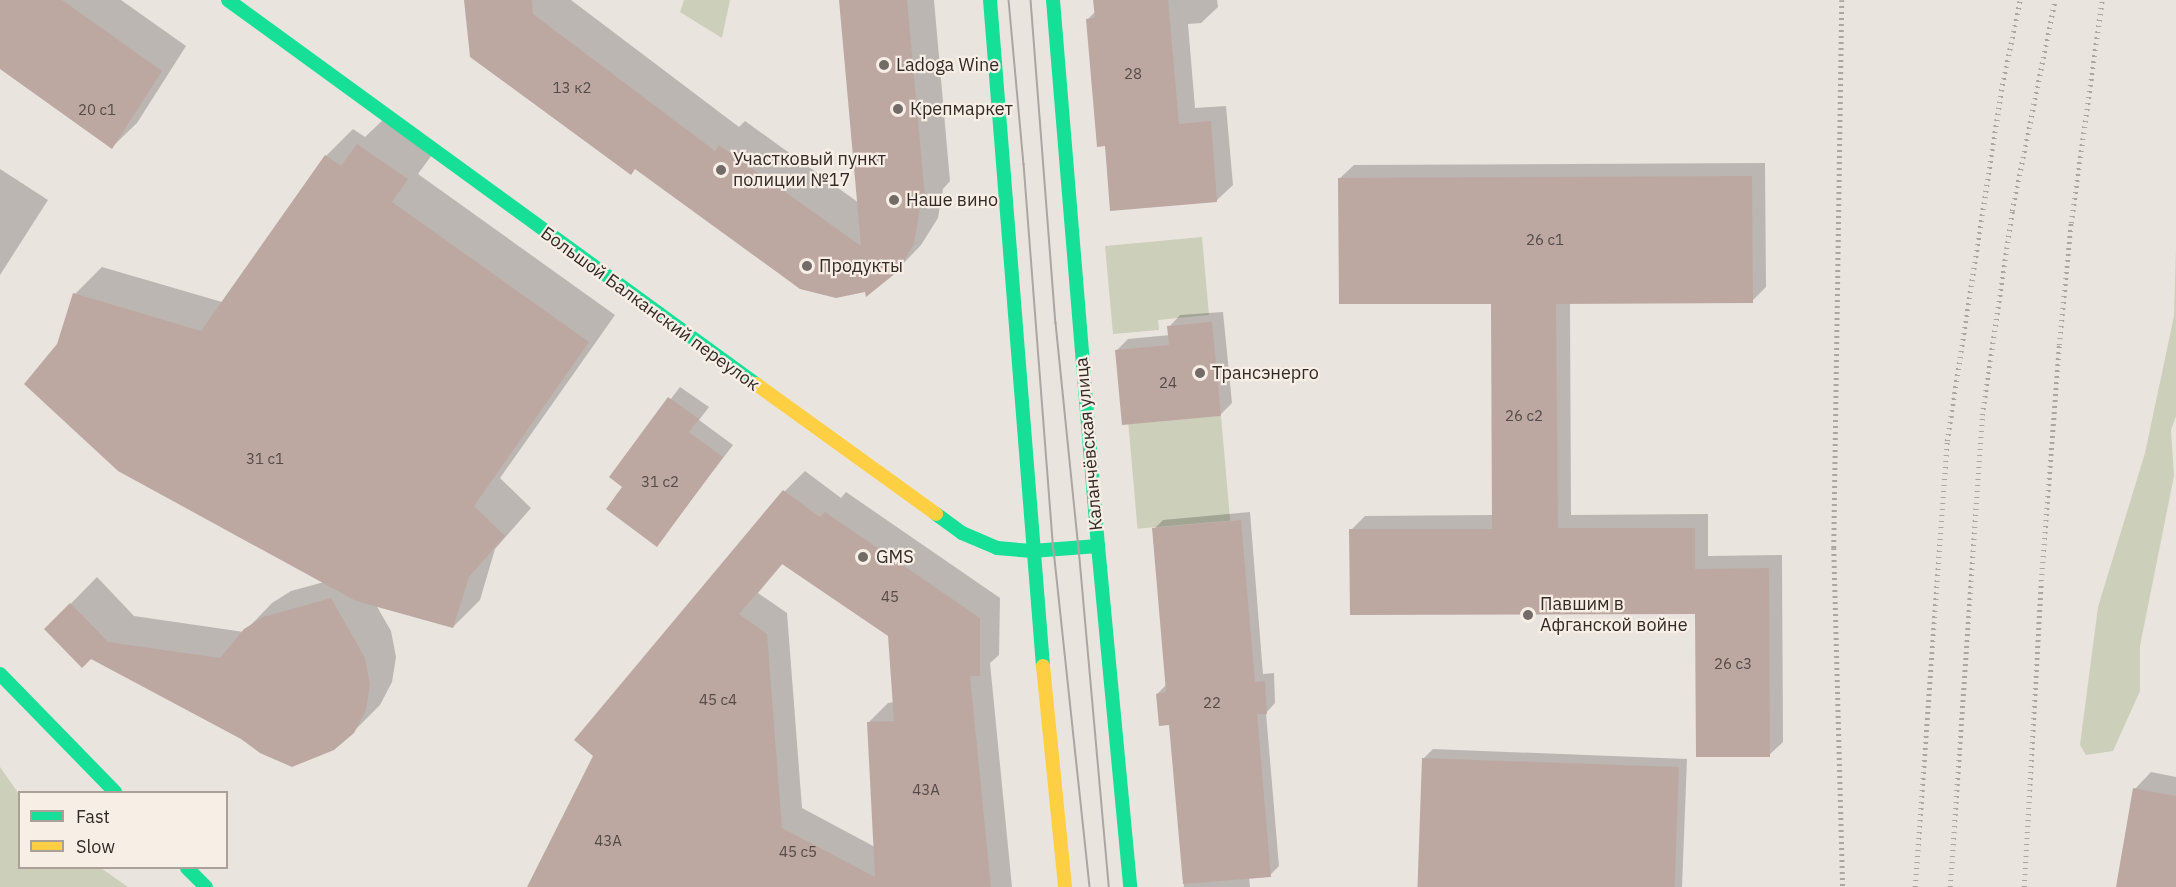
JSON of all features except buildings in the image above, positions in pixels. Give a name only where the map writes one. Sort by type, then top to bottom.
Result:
[{"type":"main road","name":"Большой Балканский переулок","points":[[228,0],[962,534],[997,548],[1032,552],[1098,546]]},
{"type":"main road","points":[[990,0],[1032,552],[1065,887]]},
{"type":"main road","name":"Каланчёвская улица","points":[[1053,0],[1098,546],[1130,887]]},
{"type":"main road","points":[[0,674],[115,791]]},
{"type":"main road","points":[[190,869],[206,887]]},
{"type":"green space","points":[[684,0],[730,0],[722,38],[680,12]]},
{"type":"green space","points":[[1202,237],[1209,315],[1158,320],[1159,330],[1113,334],[1105,246]]},
{"type":"green space","points":[[2176,248],[2176,416],[2171,430],[2174,476],[2140,646],[2140,691],[2113,751],[2086,755],[2080,745],[2098,607],[2145,453],[2174,316]]},
{"type":"green space","points":[[1221,416],[1230,521],[1138,529],[1128,424]]},
{"type":"green space","points":[[0,767],[18,793],[18,869],[102,869],[128,887],[0,887]]},
{"type":"tram line","points":[[1009,0],[1054,550],[1090,887]]},
{"type":"tram line","points":[[1031,0],[1056,323],[1079,548],[1109,887]]},
{"type":"railway","points":[[1842,0],[1834,548],[1843,887]]},
{"type":"railway","points":[[1915,887],[1947,441],[2001,91],[2020,0]]},
{"type":"railway","points":[[1950,887],[1982,415],[2012,211],[2055,0]]},
{"type":"railway","points":[[2024,887],[2041,581],[2059,345],[2071,223],[2102,0]]},
{"type":"traffic: fast","points":[[228,0],[756,384]]},
{"type":"traffic: fast","points":[[990,0],[1043,666]]},
{"type":"traffic: fast","points":[[1053,0],[1098,546],[1130,887]]},
{"type":"traffic: fast","points":[[936,514],[962,533],[997,548],[1032,551],[1098,546]]},
{"type":"traffic: fast","points":[[0,674],[114,791]]},
{"type":"traffic: fast","points":[[188,869],[206,887]]},
{"type":"traffic: slow","points":[[756,384],[936,514]]},
{"type":"traffic: slow","points":[[1043,666],[1065,887]]},
{"type":"place","name":"Ladoga Wine","points":[[884,65]]},
{"type":"place","name":"Крепмаркет","points":[[898,109]]},
{"type":"place","name":"Участковый пункт полиции №17","points":[[721,170]]},
{"type":"place","name":"Наше вино","points":[[894,200]]},
{"type":"place","name":"Продукты","points":[[807,266]]},
{"type":"place","name":"Трансэнерго","points":[[1200,373]]},
{"type":"place","name":"GMS","points":[[863,557]]},
{"type":"place","name":"Павшим в Афганской войне","points":[[1528,615]]}]
